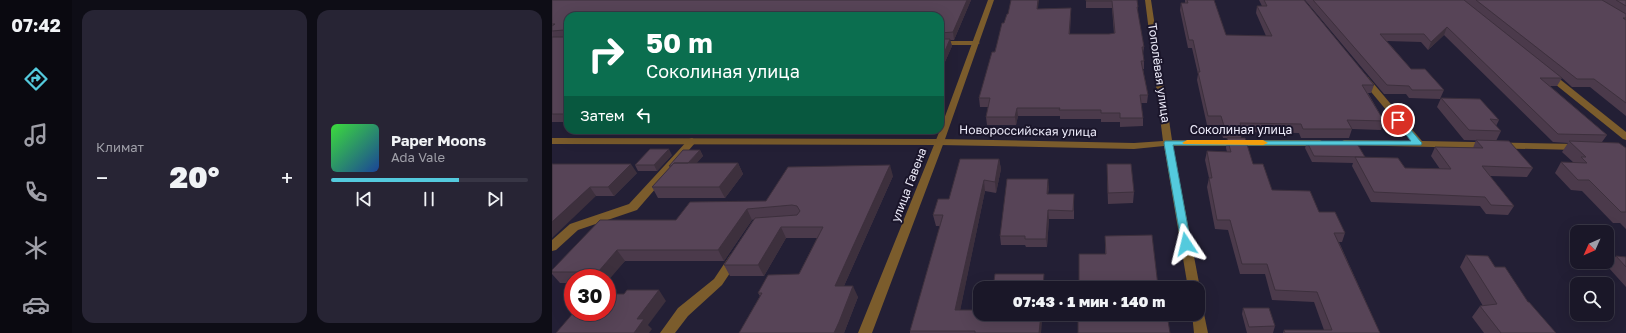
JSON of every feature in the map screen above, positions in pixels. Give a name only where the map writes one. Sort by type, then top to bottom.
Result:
[{"type":"street","name":"улица Гавена","points":[[944,129],[991,0]]},
{"type":"street","name":"Тополёвая улица","points":[[1148,0],[1168,143],[1193,281]]},
{"type":"street","points":[[944,43],[976,43]]},
{"type":"street","points":[[1542,68],[1626,137]]},
{"type":"street","points":[[1359,72],[1418,143]]},
{"type":"street","name":"улица Гавена","points":[[865,333],[942,134]]},
{"type":"street","name":"Новороссийская улица","points":[[552,141],[939,142],[1134,146],[1168,143]]},
{"type":"street","points":[[552,247],[574,227],[633,207],[692,141]]},
{"type":"street","name":"Соколиная улица","points":[[1168,143],[1418,143],[1587,148]]},
{"type":"street","points":[[667,333],[683,312],[718,282],[739,250]]},
{"type":"street","points":[[1199,321],[1201,333]]},
{"type":"building","points":[[552,0],[967,0],[953,32],[944,33],[944,12],[564,12],[564,30],[552,31],[552,26],[555,24],[552,24]]},
{"type":"building","points":[[1011,0],[1038,0],[1037,9],[1071,8],[1069,34],[1109,34],[1115,33],[1112,1],[1086,0],[1137,0],[1144,47],[1142,47],[1144,61],[1141,61],[1148,95],[1140,95],[1143,118],[1120,118],[1120,113],[1101,113],[1101,110],[1059,110],[1060,108],[1017,108],[1015,117],[986,117],[990,98],[979,98],[992,52],[995,52],[1002,23],[1004,23],[1008,14]]},
{"type":"building","points":[[1187,0],[1214,0],[1226,35],[1272,36],[1257,6],[1267,6],[1264,0],[1304,0],[1374,85],[1362,85],[1384,121],[1347,120],[1352,129],[1303,129],[1301,124],[1240,123],[1242,129],[1225,129],[1221,116],[1208,116],[1198,72],[1200,72],[1193,40],[1189,40],[1181,3],[1188,3]]},
{"type":"building","points":[[1313,0],[1464,0],[1562,78],[1540,78],[1607,135],[1558,134],[1447,27],[1431,42],[1424,34],[1380,34],[1411,69],[1425,69],[1444,90],[1412,90],[1409,86],[1387,85]]},
{"type":"building","points":[[1476,0],[1602,0],[1626,14],[1626,18],[1623,18],[1626,20],[1626,103],[1594,79],[1577,79]]},
{"type":"building","points":[[1616,0],[1626,0],[1626,6]]},
{"type":"building","points":[[552,37],[564,37],[564,114],[552,114]]},
{"type":"building","points":[[944,39],[950,39],[944,53]]},
{"type":"building","points":[[1441,98],[1480,99],[1499,120],[1490,119],[1501,131],[1469,130]]},
{"type":"building","points":[[1227,138],[1245,138],[1253,164],[1263,164],[1272,190],[1310,191],[1319,212],[1335,212],[1345,233],[1334,233],[1380,333],[1285,333],[1284,330],[1332,330],[1317,292],[1275,290],[1267,264],[1242,264],[1230,220],[1217,220],[1209,178],[1212,178],[1207,151],[1231,152]]},
{"type":"building","points":[[1476,140],[1509,141],[1533,168],[1482,166],[1514,206],[1491,205],[1485,197],[1374,192],[1355,157],[1398,158],[1405,168],[1451,169],[1435,147],[1483,148]]},
{"type":"building","points":[[1569,141],[1619,143],[1626,148],[1626,212],[1621,212],[1589,180],[1578,180],[1561,162],[1587,163],[1581,157],[1586,157]]},
{"type":"building","points":[[1307,142],[1356,142],[1365,157],[1314,156]]},
{"type":"building","points":[[650,149],[669,149],[654,165],[635,165]]},
{"type":"building","points":[[683,150],[700,150],[688,163],[674,163],[669,166]]},
{"type":"building","points":[[960,159],[999,159],[995,182],[984,180],[955,310],[973,310],[973,321],[1040,321],[1039,333],[910,331],[943,215],[933,215],[938,199],[949,199]]},
{"type":"building","points":[[674,163],[738,163],[719,187],[652,187]]},
{"type":"building","points":[[552,164],[631,164],[608,187],[590,187],[552,222]]},
{"type":"building","points":[[1107,164],[1131,164],[1134,192],[1108,193]]},
{"type":"building","points":[[890,165],[835,286],[853,286],[834,333],[739,333],[762,293],[758,293],[768,275],[799,274],[823,227],[781,227],[758,265],[724,265],[755,218],[797,215],[800,211],[797,206],[792,205],[747,209],[718,250],[617,250],[601,269],[564,269],[564,272],[552,272],[552,270],[600,220],[676,220],[690,202],[766,201],[788,167]]},
{"type":"building","points":[[1007,179],[1048,179],[1047,194],[1074,194],[1073,211],[1048,210],[1046,239],[1025,239],[1025,236],[1000,236]]},
{"type":"building","points":[[1152,235],[1157,281],[1079,281],[1079,254],[1106,254],[1105,236]]},
{"type":"building","points":[[1466,255],[1488,256],[1495,267],[1505,267],[1528,302],[1556,333],[1501,333],[1480,306],[1497,304]]},
{"type":"building","points":[[1616,256],[1626,257],[1626,267]]},
{"type":"building","points":[[995,274],[1044,274],[1044,281],[994,281]]},
{"type":"building","points":[[627,290],[659,290],[637,319],[644,319],[634,333],[556,333],[566,321],[616,321],[616,294],[624,294]]},
{"type":"building","points":[[1243,308],[1269,308],[1275,326],[1249,327]]},
{"type":"building","points":[[1078,321],[1168,321],[1170,333],[1078,333]]},
{"type":"slow traffic","points":[[1187,143],[1263,143]]},
{"type":"route","points":[[1186,244],[1168,143],[1418,143],[1398,120]]}]
